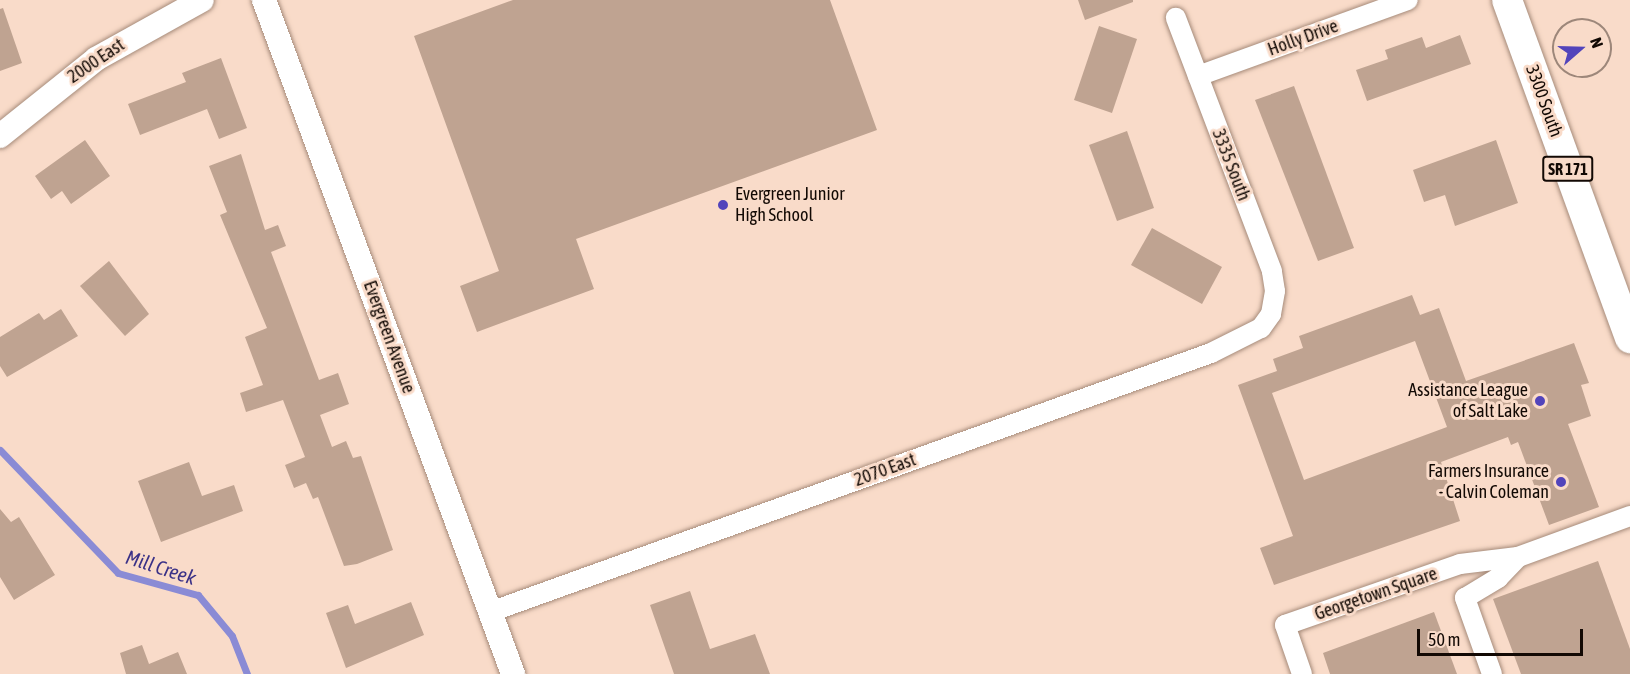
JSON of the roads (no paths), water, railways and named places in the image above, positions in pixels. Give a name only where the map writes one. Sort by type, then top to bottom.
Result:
[{"type":"main road","name":"3300 South","points":[[1507,0],[1627,322]]},
{"type":"street","name":"2000 East","points":[[0,136],[96,59],[202,0]]},
{"type":"street","name":"Evergreen Avenue","points":[[264,0],[513,674]]},
{"type":"street","name":"Holly Drive","points":[[1198,76],[1408,0]]},
{"type":"street","name":"3335 South","points":[[1176,18],[1272,271],[1275,291],[1271,314]]},
{"type":"street","name":"2070 East","points":[[490,612],[1211,353],[1242,340],[1271,314]]},
{"type":"street","name":"Georgetown Square","points":[[1302,674],[1285,626],[1460,564],[1518,557],[1630,516]]},
{"type":"street","name":"Georgetown Square","points":[[1492,674],[1465,598],[1498,578],[1518,557]]},
{"type":"waterway","name":"Mill Creek","points":[[0,450],[118,573],[198,595],[232,636],[247,674]]},
{"type":"place","name":"Evergreen Junior High School","points":[[723,205]]},
{"type":"place","name":"Assistance League of Salt Lake","points":[[1540,401]]},
{"type":"place","name":"Farmers Insurance - Calvin Coleman","points":[[1561,482]]}]
